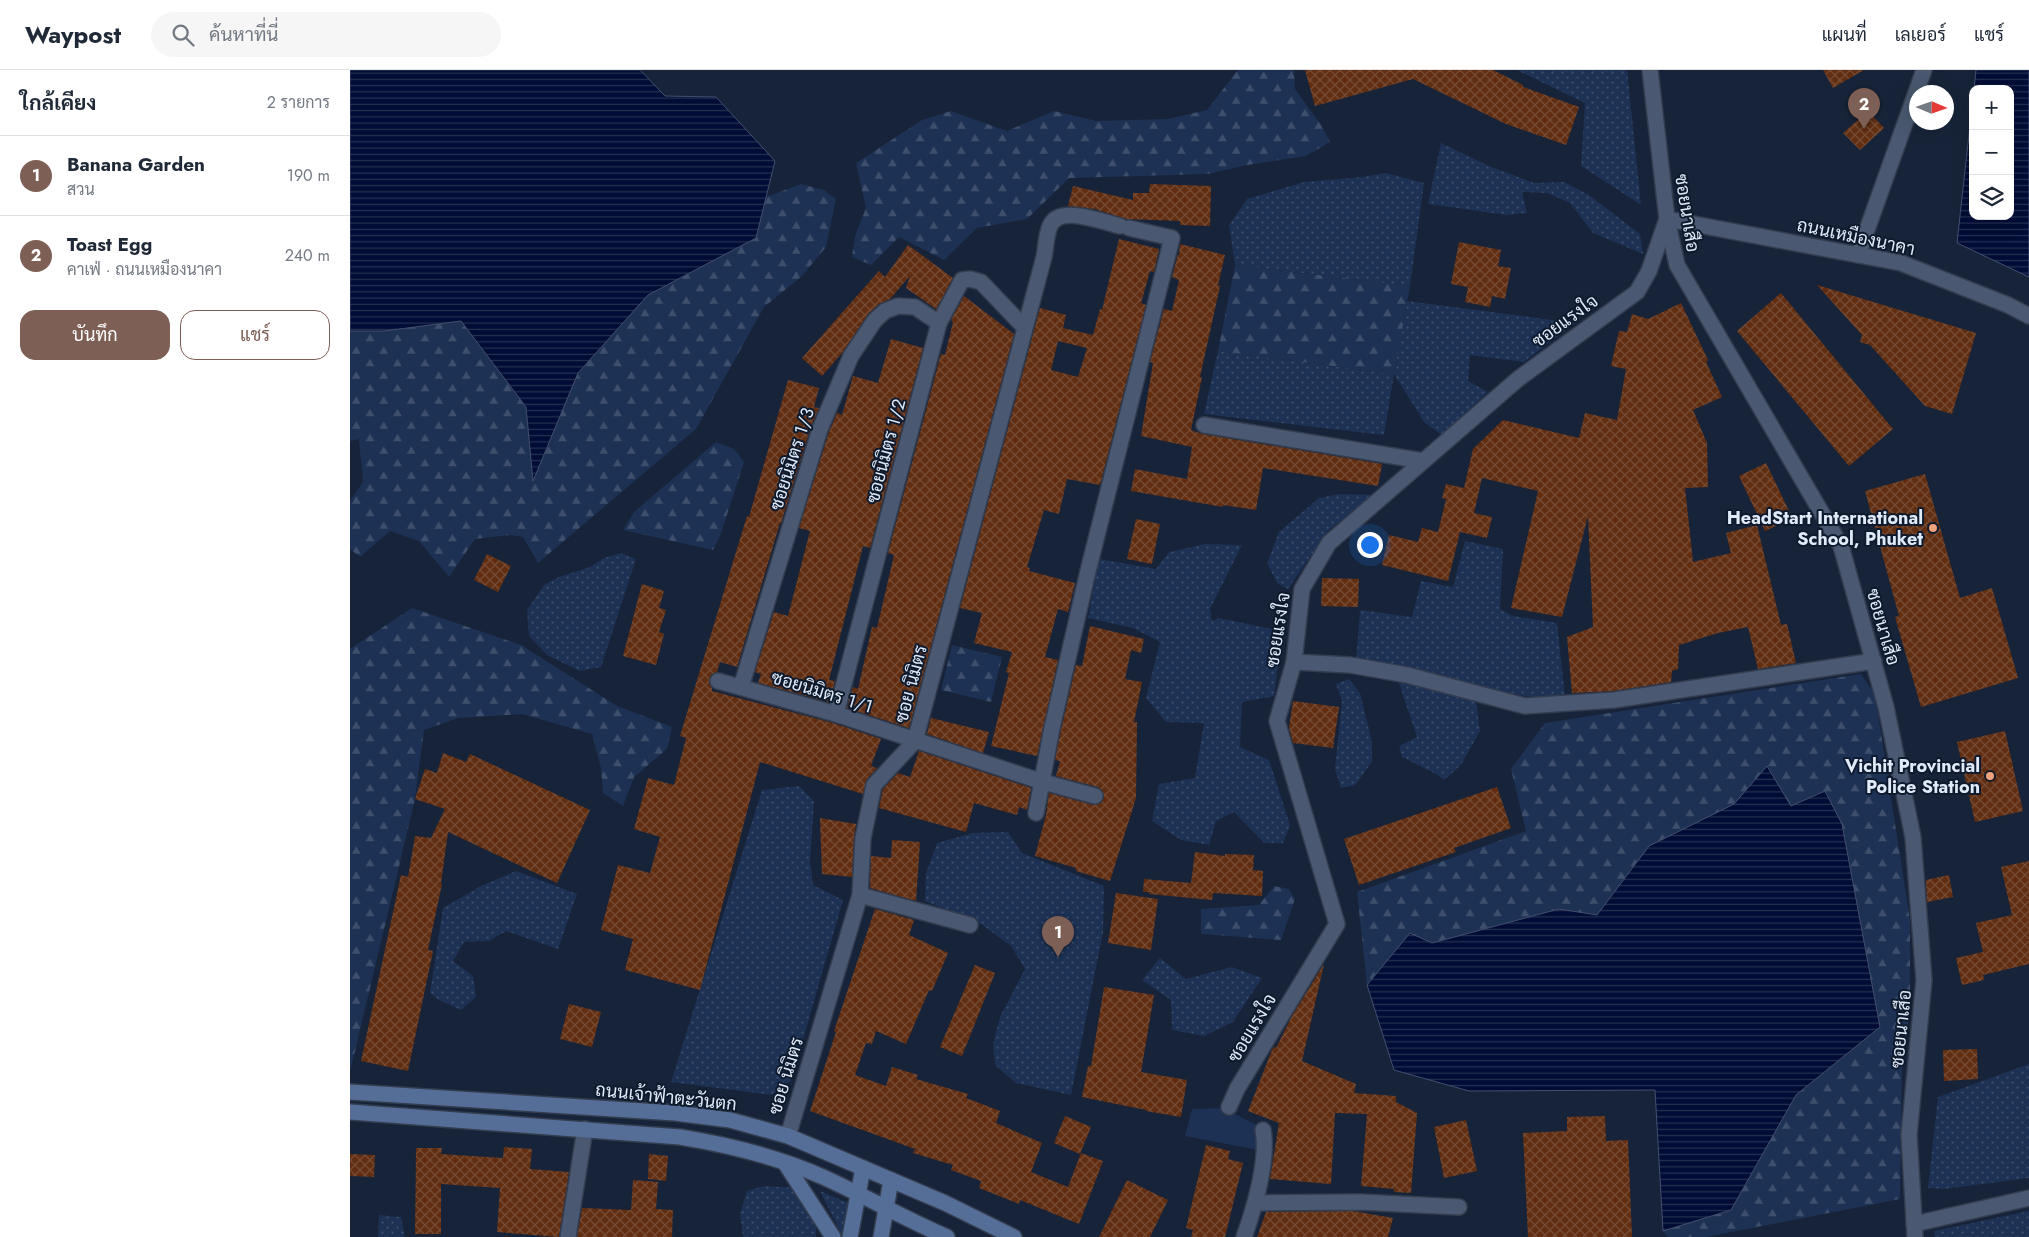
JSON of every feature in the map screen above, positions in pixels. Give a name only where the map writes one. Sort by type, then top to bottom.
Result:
[{"type":"main road","name":"ถนนเจ้าฟ้าตะวันตก","points":[[350,1092],[675,1113],[730,1120],[788,1136],[945,1203],[1014,1237]]},
{"type":"main road","points":[[350,1112],[585,1129],[698,1140],[746,1150],[822,1177],[947,1237]]},
{"type":"main road","points":[[785,1163],[833,1237]]},
{"type":"main road","points":[[850,1237],[863,1168]]},
{"type":"main road","points":[[881,1237],[891,1180]]},
{"type":"street","name":"ซอยนาเสือ","points":[[1650,70],[1667,219],[1677,265],[1841,546],[1886,707],[1913,836],[1924,980],[1909,1135],[1915,1231]]},
{"type":"street","points":[[1858,254],[1924,70]]},
{"type":"street","name":"ซอย นิมิตร","points":[[788,1136],[860,895],[862,838],[874,785],[915,741],[1044,257],[1050,226],[1056,218],[1063,215],[1076,216],[1172,238],[1088,571],[1052,728],[1043,782]]},
{"type":"street","name":"ถนนเหมืองนาคา","points":[[1667,219],[1902,263],[2008,304],[2029,316]]},
{"type":"street","name":"ซอยแรงใจ","points":[[1229,1107],[1237,1089],[1337,924],[1277,720],[1294,662],[1302,589],[1329,543],[1518,379],[1636,292],[1649,271],[1667,219]]},
{"type":"street","name":"ซอยนิมิตร 1/2","points":[[836,714],[939,323],[962,280],[970,278],[981,282],[1024,327]]},
{"type":"street","name":"ซอยนิมิตร 1/3","points":[[740,687],[820,429],[851,356],[875,320],[885,311],[898,306],[915,307],[939,323]]},
{"type":"street","points":[[1204,425],[1423,461]]},
{"type":"street","points":[[1294,662],[1350,665],[1407,675],[1525,706],[1614,700],[1874,661]]},
{"type":"street","name":"ซอยนิมิตร 1/1","points":[[718,681],[836,714],[1043,782],[1095,796]]},
{"type":"street","points":[[1036,813],[1043,782]]},
{"type":"street","points":[[860,895],[970,925]]},
{"type":"street","points":[[568,1237],[585,1129]]},
{"type":"street","points":[[1244,1237],[1256,1203],[1266,1141],[1264,1130]]},
{"type":"street","points":[[1915,1231],[2029,1198]]},
{"type":"street","points":[[1256,1203],[1360,1202],[1459,1207]]},
{"type":"green space","points":[[1238,70],[1294,70],[1295,89],[1321,125],[1330,142],[1306,156],[1247,165],[1208,174],[1069,178],[1027,219],[977,228],[944,260],[899,237],[871,265],[852,257],[855,236],[866,208],[856,163],[922,120],[951,111],[1007,131],[1054,111],[1096,121],[1168,119],[1207,110]]},
{"type":"green space","points":[[1517,70],[1627,70],[1641,205],[1581,166],[1585,103]]},
{"type":"green space","points":[[1441,143],[1489,166],[1534,183],[1564,182],[1589,195],[1640,234],[1643,254],[1593,233],[1570,203],[1547,193],[1522,192],[1527,213],[1507,215],[1428,204]]},
{"type":"green space","points":[[1386,173],[1424,183],[1410,286],[1235,265],[1229,225],[1247,199],[1304,182]]},
{"type":"green space","points":[[801,184],[824,190],[836,199],[826,247],[802,276],[764,307],[696,429],[538,563],[523,537],[511,535],[475,539],[449,577],[419,541],[390,531],[360,557],[350,549],[350,501],[363,482],[359,439],[350,441],[350,331],[384,331],[461,321],[526,407],[533,480],[578,373],[648,295],[756,238],[766,197]]},
{"type":"green space","points":[[1235,265],[1410,286],[1394,374],[1218,351]]},
{"type":"green space","points":[[1407,301],[1575,323],[1524,362],[1470,355],[1468,381],[1488,392],[1442,435],[1424,422],[1394,374]]},
{"type":"green space","points":[[1218,351],[1394,374],[1384,435],[1204,414]]},
{"type":"green space","points":[[716,442],[734,449],[744,462],[720,536],[713,550],[623,530],[634,512]]},
{"type":"green space","points":[[1339,494],[1373,495],[1328,531],[1288,589],[1277,583],[1267,563],[1279,532],[1319,498]]},
{"type":"green space","points":[[1465,541],[1503,549],[1500,609],[1513,616],[1557,623],[1565,697],[1533,697],[1507,693],[1452,678],[1356,661],[1360,610],[1412,617],[1421,581],[1453,587]]},
{"type":"green space","points":[[1205,544],[1242,545],[1210,609],[1212,621],[1219,618],[1282,631],[1274,696],[1242,702],[1240,747],[1269,760],[1290,825],[1283,843],[1264,843],[1234,812],[1216,821],[1209,845],[1181,840],[1152,821],[1159,784],[1195,778],[1204,723],[1166,722],[1146,698],[1160,642],[1133,628],[1088,618],[1099,559],[1156,569],[1169,552]]},
{"type":"green space","points":[[621,553],[636,559],[601,667],[580,671],[547,655],[529,636],[527,610],[544,585],[559,577],[590,567],[604,558]]},
{"type":"green space","points":[[412,608],[521,645],[617,706],[672,727],[667,749],[634,777],[623,806],[603,793],[601,768],[592,734],[522,714],[458,718],[424,730],[415,799],[350,1072],[350,649]]},
{"type":"green space","points":[[952,645],[1002,657],[991,702],[941,690]]},
{"type":"green space","points":[[1861,674],[1875,695],[1910,920],[1910,1008],[1902,1067],[1900,1199],[1706,1237],[1668,1237],[1663,1231],[1731,1210],[1796,1095],[1880,1027],[1842,824],[1825,791],[1791,806],[1767,767],[1734,804],[1649,846],[1597,915],[1559,909],[1432,943],[1410,933],[1367,985],[1357,892],[1526,831],[1511,769],[1545,723]]},
{"type":"green space","points":[[1349,679],[1360,693],[1372,742],[1372,762],[1355,785],[1341,788],[1335,769],[1342,701],[1336,684]]},
{"type":"green space","points":[[1398,680],[1433,687],[1476,701],[1480,731],[1461,765],[1444,780],[1402,757],[1399,746],[1417,737]]},
{"type":"green space","points":[[799,786],[814,801],[810,861],[813,885],[843,900],[791,1081],[771,1095],[671,1082],[762,790]]},
{"type":"green space","points":[[1008,832],[1022,853],[1104,886],[1103,932],[1071,1095],[1016,1083],[995,1065],[993,1044],[1000,1017],[1025,969],[1011,946],[981,924],[925,901],[926,873],[937,843],[973,833]]},
{"type":"green space","points":[[516,871],[577,894],[558,949],[506,931],[489,941],[464,942],[453,961],[473,976],[476,997],[461,1010],[439,1000],[430,993],[443,908],[481,886]]},
{"type":"green space","points":[[1274,886],[1289,889],[1295,899],[1281,940],[1201,934],[1201,909],[1259,905]]},
{"type":"green space","points":[[1160,958],[1186,979],[1232,967],[1262,978],[1233,1022],[1204,1036],[1172,1030],[1171,1000],[1142,980]]},
{"type":"green space","points":[[2029,1064],[2029,1178],[1944,1189],[1928,1188],[1938,1097]]},
{"type":"green space","points":[[1222,1108],[1255,1124],[1258,1150],[1185,1136],[1192,1109]]},
{"type":"green space","points":[[764,1186],[799,1188],[816,1227],[816,1237],[743,1237],[740,1214],[747,1191]]},
{"type":"green space","points":[[820,1191],[863,1209],[843,1237]]},
{"type":"green space","points":[[2029,1211],[2029,1237],[1935,1237],[1934,1231]]},
{"type":"green space","points":[[379,1215],[401,1217],[405,1237],[378,1237]]},
{"type":"shaded area","points":[[350,70],[640,70],[665,96],[716,97],[775,161],[756,238],[648,295],[578,373],[533,481],[526,407],[461,321],[384,331],[350,331]]},
{"type":"shaded area","points":[[1976,70],[2029,70],[2029,277],[1957,243],[1969,134],[1969,220],[2014,220],[2014,85],[1974,85]]},
{"type":"shaded area","points":[[1767,766],[1791,806],[1825,791],[1842,824],[1880,1027],[1796,1095],[1731,1210],[1663,1231],[1655,1090],[1469,1091],[1394,1070],[1367,985],[1410,933],[1432,943],[1559,909],[1597,915],[1649,846],[1734,804]]},
{"type":"building","points":[[1305,70],[1493,70],[1523,85],[1523,87],[1579,107],[1566,145],[1506,124],[1413,79],[1315,106]]},
{"type":"building","points":[[1823,70],[1864,70],[1833,88]]},
{"type":"building","points":[[1868,111],[1884,128],[1860,150],[1843,133]]},
{"type":"building","points":[[1150,184],[1211,186],[1210,226],[1180,225],[1180,221],[1126,219],[1095,209],[1068,206],[1073,186],[1133,200],[1133,193],[1149,193]]},
{"type":"building","points":[[1119,239],[1159,249],[1154,272],[1150,271],[1141,303],[1146,305],[1100,485],[1067,479],[1059,514],[1044,510],[1027,567],[1030,568],[1029,571],[1075,583],[1068,612],[1058,609],[1045,657],[1058,660],[1037,756],[991,746],[1009,673],[1006,672],[1012,652],[974,643],[982,613],[960,608],[1040,308],[1066,315],[1063,328],[1093,335],[1100,309],[1102,310]],"holes":[[[1058,341],[1087,348],[1078,377],[1051,370]]]},
{"type":"building","points":[[1459,242],[1501,250],[1498,266],[1511,268],[1505,299],[1492,296],[1490,307],[1465,302],[1468,287],[1451,284]]},
{"type":"building","points":[[1180,244],[1225,255],[1191,430],[1202,434],[1382,464],[1378,486],[1263,468],[1256,510],[1223,505],[1223,507],[1131,491],[1135,469],[1187,479],[1192,447],[1141,436],[1153,363],[1150,362],[1164,309],[1172,311],[1179,280],[1172,277],[1179,255]]},
{"type":"building","points":[[908,245],[953,278],[936,309],[906,288],[910,276],[890,299],[879,304],[869,313],[842,353],[822,376],[802,358],[879,271],[885,277]]},
{"type":"building","points":[[1817,285],[1976,333],[1952,414],[1925,406],[1870,345],[1860,342],[1862,335]]},
{"type":"building","points":[[1781,293],[1893,429],[1849,466],[1737,331]]},
{"type":"building","points":[[964,296],[1014,334],[909,728],[847,708],[853,687],[858,689],[872,627],[877,628],[894,555],[888,553],[941,354],[945,355],[953,322],[951,320]]},
{"type":"building","points":[[1681,303],[1708,360],[1706,362],[1722,397],[1693,410],[1707,443],[1708,487],[1685,488],[1693,562],[1731,553],[1726,533],[1757,525],[1781,625],[1787,624],[1796,663],[1758,669],[1748,627],[1718,633],[1679,645],[1678,669],[1672,671],[1671,682],[1613,691],[1572,693],[1567,637],[1593,627],[1588,516],[1562,617],[1511,608],[1538,491],[1482,478],[1474,513],[1492,517],[1487,538],[1460,532],[1448,581],[1382,565],[1389,535],[1418,542],[1422,528],[1438,532],[1446,499],[1442,498],[1446,484],[1464,488],[1473,449],[1503,420],[1579,438],[1585,413],[1617,420],[1626,369],[1611,366],[1619,331],[1627,332],[1632,314],[1648,319]]},
{"type":"building","points":[[891,339],[923,348],[870,548],[863,546],[829,680],[835,681],[829,702],[758,683],[761,674],[755,672],[774,612],[788,616],[810,531],[799,528],[829,432],[837,413],[842,415],[853,376],[878,383]]},
{"type":"building","points":[[788,380],[819,388],[814,407],[819,408],[811,426],[780,523],[737,667],[720,662],[717,672],[711,675],[709,683],[712,691],[833,723],[881,739],[871,766],[877,768],[867,779],[863,794],[760,762],[700,990],[625,970],[633,939],[601,930],[618,865],[650,873],[660,837],[634,829],[648,778],[674,785],[686,738],[680,736],[747,516],[749,517]]},
{"type":"building","points":[[1766,463],[1791,515],[1778,525],[1765,531],[1739,476]]},
{"type":"building","points":[[1925,474],[1960,598],[1992,588],[2018,678],[1921,707],[1895,617],[1899,616],[1865,491]]},
{"type":"building","points":[[1136,519],[1160,524],[1152,564],[1127,559]]},
{"type":"building","points":[[487,554],[511,566],[498,592],[474,580]]},
{"type":"building","points":[[1322,578],[1359,579],[1358,607],[1321,606]]},
{"type":"building","points":[[642,584],[664,591],[659,608],[666,610],[659,632],[664,634],[656,665],[623,656]]},
{"type":"building","points":[[1090,626],[1144,639],[1141,653],[1131,650],[1125,679],[1142,682],[1134,722],[1137,722],[1136,798],[1110,881],[1076,871],[1076,868],[1035,856],[1046,815],[1049,793],[1093,805],[1101,803],[1104,798],[1102,790],[1098,787],[1056,776],[1060,761],[1055,760],[1061,730],[1076,665],[1082,666]]},
{"type":"building","points":[[1293,701],[1339,707],[1333,748],[1293,743],[1289,727]]},
{"type":"building","points":[[931,718],[989,732],[983,753],[927,734]]},
{"type":"building","name":"Vichit Provincial Police Station","points":[[2005,731],[2023,811],[1975,822],[1957,742]]},
{"type":"building","points":[[919,751],[1031,788],[1027,810],[1019,807],[1017,815],[974,803],[966,832],[879,808],[883,789],[898,773],[910,777]]},
{"type":"building","points":[[443,753],[466,762],[470,754],[590,810],[557,883],[448,832],[442,884],[428,950],[433,951],[408,1071],[361,1061],[401,875],[408,877],[415,836],[431,838],[445,809],[415,799],[425,769],[437,773]]},
{"type":"building","points":[[1497,787],[1511,828],[1454,848],[1456,852],[1359,885],[1344,839]]},
{"type":"building","points":[[820,818],[856,824],[852,877],[822,874]]},
{"type":"building","points":[[892,840],[920,842],[916,901],[870,888],[871,856],[891,858]]},
{"type":"building","points":[[1195,852],[1225,856],[1225,854],[1254,855],[1253,870],[1263,871],[1262,896],[1213,893],[1212,900],[1143,892],[1144,879],[1191,883]]},
{"type":"building","points":[[2029,861],[2029,964],[1983,975],[1984,980],[1962,985],[1956,958],[1983,952],[1976,923],[2012,915],[2001,867]]},
{"type":"building","points":[[1949,875],[1953,897],[1927,902],[1926,880]]},
{"type":"building","points":[[1116,893],[1158,899],[1151,950],[1108,943]]},
{"type":"building","points":[[875,909],[914,920],[909,935],[948,953],[932,991],[929,990],[906,1044],[876,1031],[872,1044],[866,1043],[855,1075],[886,1086],[892,1067],[918,1075],[916,1079],[968,1094],[966,1098],[1000,1111],[996,1123],[1042,1143],[1031,1172],[1068,1187],[1081,1153],[1103,1161],[1079,1224],[1020,1200],[1019,1204],[979,1188],[981,1181],[951,1170],[953,1165],[913,1153],[915,1149],[810,1111],[836,1032],[834,1031]]},
{"type":"building","points":[[1324,964],[1302,1061],[1356,1084],[1354,1093],[1396,1096],[1396,1102],[1417,1113],[1411,1193],[1394,1192],[1394,1189],[1361,1186],[1367,1114],[1335,1113],[1331,1184],[1270,1179],[1279,1123],[1248,1111],[1272,1050],[1274,1047],[1276,1048],[1292,1016]]},
{"type":"building","points":[[975,965],[995,973],[962,1056],[940,1047]]},
{"type":"building","points":[[1104,987],[1154,995],[1141,1072],[1187,1080],[1181,1117],[1082,1097],[1088,1066],[1091,1066]]},
{"type":"building","points":[[569,1004],[601,1012],[592,1047],[560,1039]]},
{"type":"building","points":[[1977,1049],[1978,1079],[1944,1081],[1943,1050]]},
{"type":"building","points":[[1065,1116],[1091,1127],[1080,1154],[1054,1143]]},
{"type":"building","points":[[1605,1116],[1606,1141],[1628,1140],[1632,1237],[1528,1237],[1523,1133],[1567,1131],[1567,1117]]},
{"type":"building","points":[[1466,1120],[1477,1171],[1444,1178],[1434,1127]]},
{"type":"building","points":[[1206,1145],[1230,1151],[1228,1159],[1243,1163],[1225,1237],[1191,1237],[1193,1230],[1186,1228]]},
{"type":"building","points":[[504,1147],[532,1149],[530,1169],[569,1172],[559,1237],[497,1232],[500,1188],[441,1184],[441,1234],[415,1234],[416,1148],[442,1148],[441,1154],[503,1158]]},
{"type":"building","points":[[350,1154],[375,1155],[374,1177],[350,1176]]},
{"type":"building","points":[[649,1154],[668,1156],[666,1181],[648,1179]]},
{"type":"building","points":[[633,1180],[658,1182],[656,1209],[673,1210],[672,1237],[577,1237],[582,1208],[631,1210]]},
{"type":"building","points":[[1127,1180],[1168,1200],[1150,1237],[1099,1237]]},
{"type":"building","points":[[1353,1211],[1393,1218],[1388,1237],[1257,1237],[1266,1212]]},
{"type":"place","name":"Toast Egg","points":[[1864,129]]},
{"type":"place","name":"HeadStart International School, Phuket","points":[[1933,528]]},
{"type":"place","name":"Vichit Provincial Police Station","points":[[1990,776]]},
{"type":"place","name":"Banana Garden","points":[[1058,957]]}]
